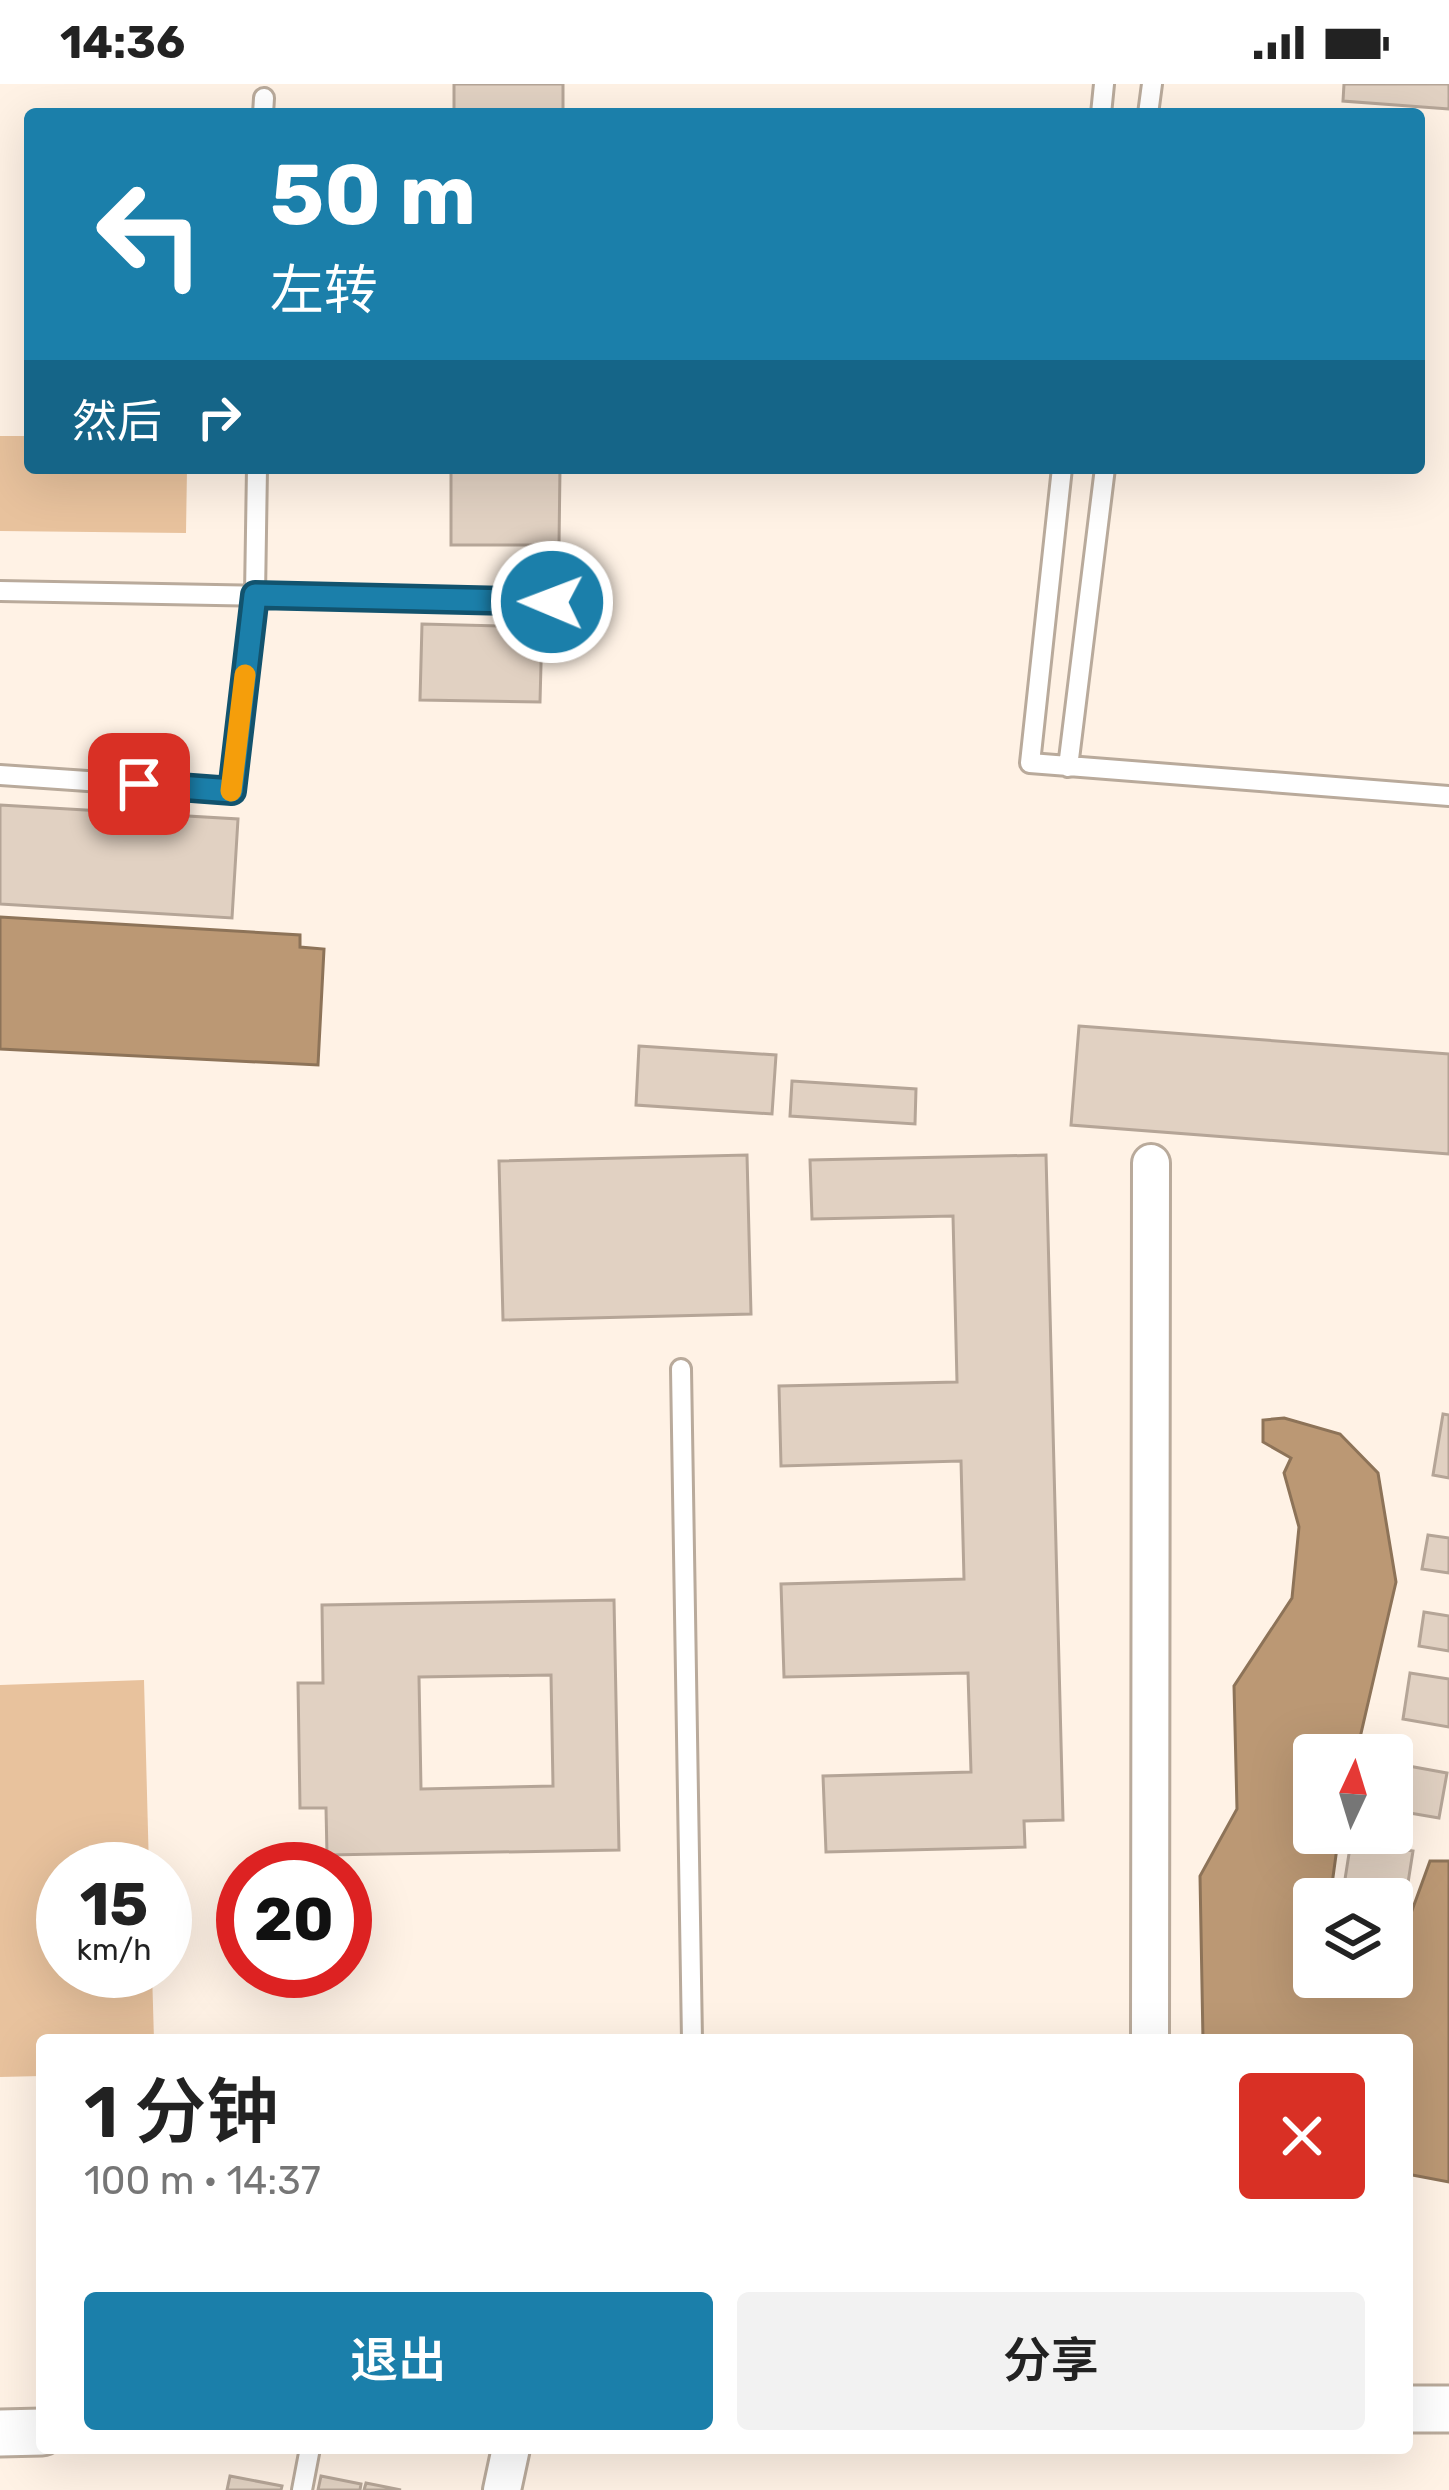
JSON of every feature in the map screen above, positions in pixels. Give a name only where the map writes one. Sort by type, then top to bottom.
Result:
[{"type":"street","points":[[1150,2034],[1151,1163]]},
{"type":"street","points":[[1413,2409],[1449,2409]]},
{"type":"street","points":[[0,2433],[36,2432]]},
{"type":"street","points":[[502,2490],[510,2454]]},
{"type":"lane","points":[[0,775],[232,791],[255,595],[257,474]]},
{"type":"lane","points":[[1061,474],[1030,764],[1449,796]]},
{"type":"lane","points":[[1068,767],[1104,474]]},
{"type":"lane","points":[[0,591],[594,602]]},
{"type":"lane","points":[[681,1369],[692,2034]]},
{"type":"lane","points":[[302,2490],[309,2454]]},
{"type":"shaded area","points":[[0,436],[24,436],[24,474],[187,474],[186,533],[0,531]]},
{"type":"shaded area","points":[[0,917],[300,935],[300,947],[324,949],[318,1065],[0,1049]]},
{"type":"shaded area","points":[[1284,1418],[1340,1434],[1378,1473],[1396,1582],[1361,1734],[1293,1734],[1293,1854],[1336,1854],[1333,1878],[1293,1878],[1293,1998],[1413,1998],[1413,1908],[1430,1861],[1449,1861],[1449,2182],[1413,2175],[1413,2034],[1203,2034],[1200,1876],[1237,1809],[1234,1686],[1292,1598],[1299,1527],[1284,1473],[1291,1458],[1263,1442],[1263,1420]]},
{"type":"shaded area","points":[[144,1680],[148,1842],[36,1842],[36,1998],[153,1998],[154,2034],[36,2034],[36,2076],[0,2077],[0,1685]]},
{"type":"building","points":[[454,84],[563,84],[563,108],[454,108]]},
{"type":"building","points":[[1344,84],[1449,84],[1449,109],[1343,101]]},
{"type":"building","points":[[451,474],[560,474],[559,545],[451,545]]},
{"type":"building","points":[[422,624],[542,627],[540,702],[420,700]]},
{"type":"building","points":[[0,805],[238,819],[232,918],[0,904]]},
{"type":"building","points":[[1079,1026],[1449,1054],[1449,1154],[1071,1125]]},
{"type":"building","points":[[639,1046],[776,1055],[772,1114],[636,1105]]},
{"type":"building","points":[[792,1081],[916,1089],[915,1124],[790,1116]]},
{"type":"building","points":[[747,1155],[751,1314],[503,1320],[499,1161]]},
{"type":"building","points":[[1046,1155],[1063,1820],[1024,1821],[1025,1847],[826,1852],[823,1776],[971,1772],[968,1673],[784,1677],[781,1584],[964,1579],[961,1461],[781,1466],[779,1386],[957,1382],[953,1216],[812,1219],[810,1160]]},
{"type":"building","points":[[1443,1414],[1449,1415],[1449,1478],[1433,1475]]},
{"type":"building","points":[[1428,1535],[1449,1538],[1449,1573],[1422,1569]]},
{"type":"building","points":[[614,1600],[619,1850],[372,1854],[372,1842],[327,1842],[326,1808],[300,1808],[298,1683],[323,1683],[322,1605]],"holes":[[[551,1675],[553,1786],[421,1789],[419,1677]]]},
{"type":"building","points":[[1424,1612],[1449,1616],[1449,1651],[1419,1646]]},
{"type":"building","points":[[1410,1673],[1449,1679],[1449,1727],[1403,1719]]},
{"type":"building","points":[[1413,1767],[1447,1773],[1439,1818],[1413,1814]]},
{"type":"building","points":[[1349,1854],[1413,1854],[1409,1878],[1345,1878]]},
{"type":"building","points":[[230,2476],[282,2486],[281,2490],[227,2490]]},
{"type":"building","points":[[321,2476],[361,2484],[360,2490],[318,2490]]},
{"type":"building","points":[[366,2483],[401,2490],[364,2490]]},
{"type":"slow traffic","points":[[231,791],[245,675]]},
{"type":"route","points":[[139,784],[232,791],[255,595],[552,602]]}]
